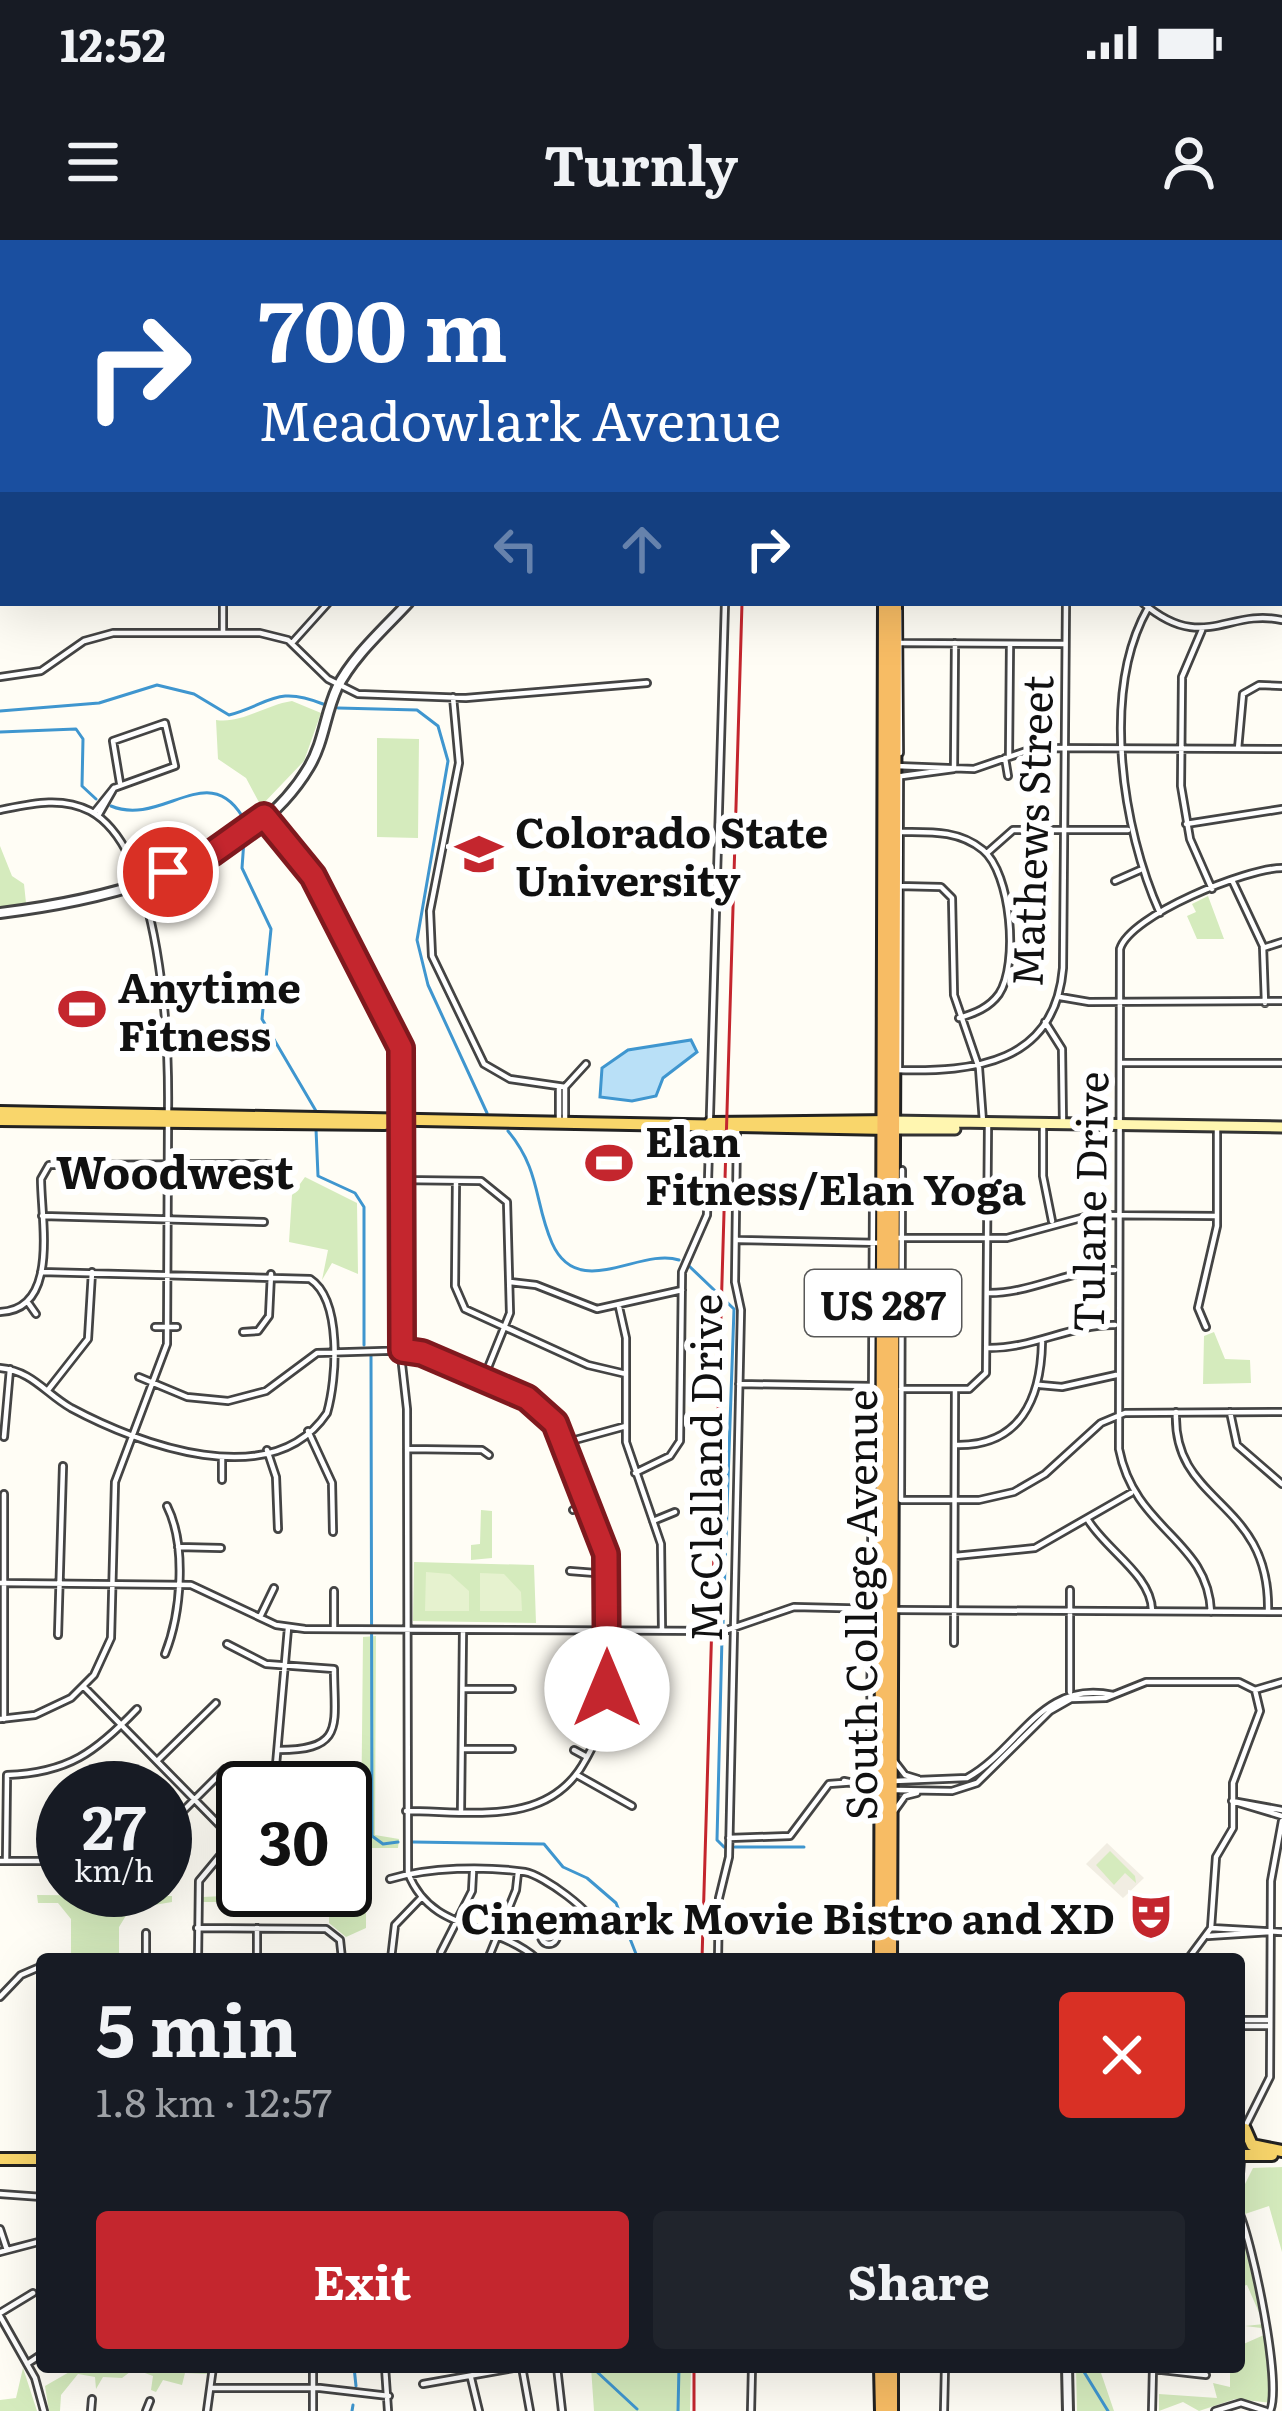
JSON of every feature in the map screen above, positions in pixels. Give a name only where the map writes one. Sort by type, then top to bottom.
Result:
[{"type":"highway","name":"South College Avenue","points":[[881,1953],[881,1610],[892,1276],[877,1205],[895,1070],[891,606]]},
{"type":"highway","name":"South College Avenue","points":[[888,1388],[882,858],[892,770]]},
{"type":"highway","points":[[882,858],[895,882]]},
{"type":"highway","name":"South College Avenue","points":[[881,1610],[893,1758],[881,1785],[892,1815],[890,1953]]},
{"type":"highway","points":[[881,2373],[881,2411]]},
{"type":"highway","points":[[891,2373],[891,2411]]},
{"type":"main road","points":[[0,1116],[27,1112],[326,1124],[400,1120]]},
{"type":"main road","points":[[0,1116],[1282,1126]]},
{"type":"main road","points":[[326,1124],[340,1117]]},
{"type":"main road","points":[[737,1124],[774,1128],[829,1120],[885,1125]]},
{"type":"main road","points":[[1245,2129],[1252,2145],[1282,2156]]},
{"type":"main road","points":[[0,2155],[36,2155]]},
{"type":"main road","points":[[1245,2158],[1282,2156]]},
{"type":"street","points":[[223,606],[223,633]]},
{"type":"street","points":[[292,643],[325,606]]},
{"type":"street","points":[[0,913],[137,883],[212,853],[264,816],[307,771],[339,686],[406,606]]},
{"type":"street","points":[[635,1472],[670,1456],[680,1441],[685,1262],[707,1215],[725,606]]},
{"type":"street","name":"Mathews Street","points":[[1063,1126],[1062,1049],[1045,1022],[1058,996],[1066,606]]},
{"type":"street","points":[[1160,913],[1130,830],[1124,749],[1125,663],[1146,606],[1202,630],[1258,617],[1282,620]]},
{"type":"street","points":[[1202,630],[1183,671],[1181,749],[1186,824],[1212,889]]},
{"type":"street","points":[[0,676],[41,671],[100,636],[223,633],[269,634],[292,643],[339,686],[358,694],[453,698],[647,683]]},
{"type":"street","points":[[893,643],[1067,644]]},
{"type":"street","points":[[955,643],[955,769]]},
{"type":"street","points":[[1008,776],[1010,644]]},
{"type":"street","points":[[1238,749],[1243,694],[1259,685],[1282,684]]},
{"type":"street","points":[[453,698],[459,763],[430,911],[432,956],[484,1064],[509,1079],[562,1088]]},
{"type":"street","points":[[96,815],[117,785],[175,766],[165,723],[113,741],[117,785]]},
{"type":"street","points":[[739,1384],[956,1390],[982,1381],[987,1348],[986,1125],[979,1068],[959,1018],[952,898],[941,887],[895,882],[901,832],[892,770],[955,769],[1028,749],[1282,749]]},
{"type":"street","points":[[0,810],[52,802],[96,815],[120,838],[137,883],[162,987],[168,1118],[167,1327],[154,1384],[115,1482],[110,1638],[84,1687],[44,1713],[2,1719],[4,1494]]},
{"type":"street","points":[[1186,824],[1282,809]]},
{"type":"street","points":[[264,816],[313,876],[401,1048],[408,1873],[421,1898],[454,1923],[498,1936],[527,1953]]},
{"type":"street","points":[[987,854],[1013,830],[1130,830]]},
{"type":"street","points":[[901,832],[954,835],[987,854],[1007,890],[1006,977],[992,1002],[959,1018]]},
{"type":"street","name":"Tulane Drive","points":[[1211,1612],[1210,1588],[1200,1565],[1154,1522],[1133,1492],[1120,1459],[1117,1270],[1123,940],[1160,913],[1212,889],[1256,870],[1282,868]]},
{"type":"street","points":[[1115,881],[1141,870]]},
{"type":"street","points":[[1232,880],[1263,948],[1265,1003]]},
{"type":"street","points":[[1263,948],[1282,942]]},
{"type":"street","points":[[1058,996],[1120,1003],[1282,1001]]},
{"type":"street","points":[[895,1070],[979,1068],[1019,1048],[1045,1022]]},
{"type":"street","points":[[1120,1063],[1282,1064]]},
{"type":"street","points":[[562,1122],[562,1088],[586,1064]]},
{"type":"street","name":"McClelland Drive","points":[[718,1953],[718,1904],[729,1838],[739,1384],[737,1124]]},
{"type":"street","points":[[1043,1125],[1043,1176],[1052,1221]]},
{"type":"street","points":[[1205,1327],[1198,1308],[1216,1216],[1217,1126]]},
{"type":"street","points":[[28,1304],[40,1272],[41,1178],[53,1163],[268,1164]]},
{"type":"street","points":[[887,1240],[902,1170]]},
{"type":"street","points":[[400,1180],[490,1184],[507,1202],[510,1282],[504,1330],[483,1379]]},
{"type":"street","points":[[456,1180],[458,1297],[470,1315],[607,1373],[626,1374]]},
{"type":"street","points":[[736,1240],[987,1239],[1007,1238],[1052,1221],[1118,1214],[1216,1216]]},
{"type":"street","points":[[41,1216],[264,1222]]},
{"type":"street","points":[[987,1293],[1023,1290],[1079,1271],[1117,1270]]},
{"type":"street","points":[[0,1367],[48,1390],[70,1408],[177,1454],[222,1458],[267,1450],[308,1431],[328,1408],[331,1310],[322,1288],[304,1276],[40,1272]]},
{"type":"street","points":[[48,1390],[88,1339],[92,1272]]},
{"type":"street","points":[[242,1333],[258,1331],[268,1319],[271,1274]]},
{"type":"street","points":[[510,1282],[536,1285],[589,1307],[619,1307],[659,1291],[682,1289]]},
{"type":"street","points":[[0,1312],[28,1304]]},
{"type":"street","points":[[28,1304],[36,1314]]},
{"type":"street","points":[[619,1307],[626,1426],[635,1472],[662,1552],[662,1630]]},
{"type":"street","points":[[987,1348],[1042,1342],[1090,1325],[1117,1324]]},
{"type":"street","points":[[155,1327],[177,1327]]},
{"type":"street","points":[[955,1445],[988,1441],[1013,1428],[1040,1385],[1042,1342]]},
{"type":"street","points":[[139,1377],[199,1400],[236,1400],[266,1391],[311,1356],[331,1350],[415,1350],[539,1406],[564,1443],[588,1503],[608,1574],[607,1689],[600,1732],[577,1775],[559,1795],[535,1808],[406,1810]]},
{"type":"street","points":[[4,1437],[10,1369]]},
{"type":"street","points":[[1040,1385],[1062,1387],[1117,1376]]},
{"type":"street","points":[[888,1388],[901,1500],[992,1498],[1024,1487],[1117,1415],[1282,1412]]},
{"type":"street","points":[[954,1643],[956,1390]]},
{"type":"street","points":[[1175,1412],[1186,1466],[1233,1511],[1257,1546],[1268,1579],[1268,1612]]},
{"type":"street","points":[[1230,1412],[1237,1445],[1282,1484]]},
{"type":"street","points":[[564,1443],[626,1426]]},
{"type":"street","points":[[308,1431],[332,1483],[333,1532]]},
{"type":"street","points":[[407,1449],[482,1450],[489,1455]]},
{"type":"street","points":[[267,1450],[276,1477],[278,1529]]},
{"type":"street","points":[[222,1458],[222,1480]]},
{"type":"street","points":[[58,1635],[63,1466]]},
{"type":"street","points":[[955,1556],[1024,1551],[1133,1492]]},
{"type":"street","points":[[573,1510],[588,1503]]},
{"type":"street","points":[[165,1654],[174,1628],[177,1547],[167,1506]]},
{"type":"street","points":[[653,1521],[675,1512]]},
{"type":"street","points":[[1088,1520],[1111,1552],[1145,1584],[1151,1612]]},
{"type":"street","points":[[177,1547],[220,1548]]},
{"type":"street","points":[[569,1571],[608,1574]]},
{"type":"street","points":[[2,1582],[176,1583],[212,1590],[288,1628],[722,1631],[794,1607],[1282,1612]]},
{"type":"street","points":[[260,1617],[274,1588]]},
{"type":"street","points":[[1070,1589],[1071,1697]]},
{"type":"street","points":[[334,1591],[334,1629]]},
{"type":"street","points":[[278,1761],[288,1628]]},
{"type":"street","points":[[461,1811],[463,1630]]},
{"type":"street","points":[[227,1644],[258,1661],[334,1669],[334,1727],[325,1744],[308,1750],[279,1750]]},
{"type":"street","points":[[881,1785],[973,1775],[1048,1703],[1071,1697],[1113,1695],[1146,1682],[1239,1682],[1255,1690],[1282,1682]]},
{"type":"street","points":[[84,1687],[158,1761],[216,1703]]},
{"type":"street","points":[[462,1689],[512,1689]]},
{"type":"street","points":[[570,1690],[607,1689]]},
{"type":"street","points":[[1193,1953],[1211,1928],[1213,1873],[1218,1852],[1233,1828],[1232,1801],[1242,1753],[1260,1711],[1255,1690]]},
{"type":"street","points":[[729,1838],[790,1836],[825,1788],[844,1781],[952,1791],[977,1783],[1050,1711],[1071,1697]]},
{"type":"street","points":[[36,1861],[3,1861],[7,1774],[48,1773],[71,1766],[137,1709]]},
{"type":"street","points":[[325,1744],[332,1750]]},
{"type":"street","points":[[462,1749],[512,1749]]},
{"type":"street","points":[[574,1750],[587,1757]]},
{"type":"street","points":[[893,1758],[905,1775],[929,1782]]},
{"type":"street","points":[[577,1775],[632,1806]]},
{"type":"street","points":[[192,1803],[216,1778]]},
{"type":"street","points":[[869,1805],[881,1785]]},
{"type":"street","points":[[892,1815],[905,1796],[925,1790]]},
{"type":"street","points":[[192,1797],[216,1822]]},
{"type":"street","points":[[1232,1801],[1282,1816],[1271,1875],[1269,2082],[1245,2129]]},
{"type":"street","points":[[198,1953],[202,1873],[216,1858]]},
{"type":"street","points":[[441,1952],[472,1891],[472,1872]]},
{"type":"street","points":[[491,1953],[516,1891],[518,1872]]},
{"type":"street","points":[[390,1879],[408,1873],[532,1873],[580,1903],[598,1930]]},
{"type":"street","points":[[392,1953],[395,1925],[421,1898]]},
{"type":"street","points":[[196,1928],[331,1931],[340,1940],[341,1953]]},
{"type":"street","points":[[257,1928],[257,1953]]},
{"type":"street","points":[[1211,1928],[1270,1932]]},
{"type":"street","points":[[1208,1936],[1282,1932]]},
{"type":"street","points":[[146,1933],[146,1953]]},
{"type":"street","points":[[543,1953],[551,1946]]},
{"type":"street","points":[[0,1997],[21,1975],[36,1969]]},
{"type":"street","points":[[1245,2023],[1270,2023]]},
{"type":"street","points":[[0,2194],[36,2197]]},
{"type":"street","points":[[0,2229],[3,2251],[36,2243]]},
{"type":"street","points":[[1215,2411],[1241,2403],[1268,2411],[1279,2406],[1270,2323],[1245,2233]]},
{"type":"street","points":[[33,2293],[0,2314],[27,2364],[44,2411]]},
{"type":"street","points":[[27,2364],[36,2358]]},
{"type":"street","points":[[206,2411],[213,2373]]},
{"type":"street","points":[[313,2373],[313,2411]]},
{"type":"street","points":[[386,2373],[388,2411]]},
{"type":"street","points":[[423,2384],[493,2373]]},
{"type":"street","points":[[521,2373],[530,2411]]},
{"type":"street","points":[[558,2373],[562,2411]]},
{"type":"street","points":[[751,2411],[752,2373]]},
{"type":"street","points":[[944,2411],[945,2373]]},
{"type":"street","points":[[1066,2411],[1067,2373]]},
{"type":"street","points":[[1152,2411],[1153,2373]]},
{"type":"street","points":[[1198,2373],[1207,2374]]},
{"type":"street","points":[[471,2378],[479,2411]]},
{"type":"street","points":[[212,2388],[313,2388],[388,2396]]},
{"type":"street","points":[[91,2411],[92,2399]]},
{"type":"street","points":[[146,2411],[150,2402]]},
{"type":"green space","points":[[292,701],[321,713],[304,761],[261,806],[246,778],[218,759],[216,720],[235,719]]},
{"type":"green space","points":[[377,738],[419,739],[418,838],[377,837]]},
{"type":"green space","points":[[0,846],[12,876],[24,884],[26,903],[0,907]]},
{"type":"green space","points":[[1208,896],[1224,939],[1197,939],[1187,916],[1196,912],[1192,904]]},
{"type":"green space","points":[[305,1177],[357,1203],[358,1274],[332,1263],[322,1280],[328,1250],[289,1242],[292,1195]]},
{"type":"green space","points":[[1214,1332],[1225,1359],[1250,1360],[1251,1383],[1203,1384],[1204,1336]]},
{"type":"green space","points":[[481,1510],[492,1511],[492,1558],[471,1560],[471,1545],[480,1544]]},
{"type":"green space","points":[[414,1562],[534,1565],[536,1623],[413,1621]]},
{"type":"green space","points":[[426,1572],[450,1574],[469,1591],[469,1611],[425,1611]]},
{"type":"green space","points":[[480,1573],[504,1574],[521,1592],[522,1611],[480,1611]]},
{"type":"green space","points":[[376,1636],[375,1835],[399,1839],[398,1848],[372,1848],[372,1761],[362,1761],[363,1637]]},
{"type":"green space","points":[[1107,1845],[1142,1879],[1124,1896],[1090,1863]]},
{"type":"green space","points":[[125,1917],[119,1927],[119,1953],[71,1953],[71,1919]]},
{"type":"green space","points":[[329,1917],[366,1917],[366,1928],[346,1937],[329,1923]]},
{"type":"green space","points":[[1282,2167],[1282,2252],[1269,2206],[1245,2214],[1245,2184],[1253,2168]]},
{"type":"green space","points":[[1245,2242],[1269,2335],[1272,2403],[1235,2399],[1199,2411],[1183,2402],[1159,2411],[1159,2394],[1217,2398],[1213,2383],[1230,2387],[1230,2373],[1245,2373],[1245,2343],[1264,2335],[1261,2328],[1245,2326],[1264,2324],[1247,2285]]},
{"type":"green space","points":[[23,2368],[37,2411],[0,2411],[0,2400],[16,2398]]},
{"type":"green space","points":[[68,2373],[129,2373],[122,2378],[103,2377],[96,2389],[95,2377],[78,2374],[61,2395],[60,2411],[49,2411],[45,2386]]},
{"type":"green space","points":[[145,2373],[185,2373],[182,2385],[163,2380],[156,2392],[151,2390],[153,2376]]},
{"type":"green space","points":[[591,2373],[691,2373],[690,2411],[594,2411]]},
{"type":"green space","points":[[1076,2373],[1101,2373],[1114,2411],[1077,2411]]},
{"type":"shaded area","points":[[1107,1843],[1144,1878],[1123,1898],[1086,1864]],"holes":[[[1110,1851],[1135,1876],[1136,1883],[1125,1873],[1114,1885],[1096,1865]]]},
{"type":"water","points":[[691,1040],[697,1052],[663,1078],[656,1096],[632,1101],[600,1097],[602,1068],[628,1050]]},
{"type":"waterway","points":[[0,711],[99,703],[157,685],[194,694],[229,715],[283,696],[323,704]]},
{"type":"waterway","points":[[338,708],[417,710],[438,726],[448,761],[417,940],[428,985],[487,1113]]},
{"type":"waterway","points":[[0,732],[76,729],[83,739],[82,786],[96,799]]},
{"type":"waterway","points":[[111,806],[149,808],[202,793],[217,794],[232,803],[246,823]]},
{"type":"waterway","points":[[244,840],[242,868],[271,929],[262,1019],[316,1111]]},
{"type":"waterway","points":[[316,1129],[318,1176],[355,1193],[364,1207],[364,1345]]},
{"type":"waterway","points":[[508,1131],[526,1160],[546,1228],[563,1260],[577,1269],[593,1271],[646,1260],[679,1260]]},
{"type":"waterway","points":[[688,1265],[734,1309],[723,1624]]},
{"type":"waterway","points":[[371,1356],[372,1836],[383,1844],[398,1842]]},
{"type":"waterway","points":[[722,1637],[717,1840],[724,1847]]},
{"type":"waterway","points":[[413,1842],[544,1844],[563,1867],[587,1878],[616,1903],[636,1953]]},
{"type":"waterway","points":[[735,1847],[804,1847]]},
{"type":"waterway","points":[[355,2373],[356,2386]]},
{"type":"waterway","points":[[598,2373],[637,2409]]},
{"type":"waterway","points":[[678,2411],[679,2373]]},
{"type":"waterway","points":[[1085,2373],[1108,2411]]},
{"type":"waterway","points":[[352,2411],[353,2405]]},
{"type":"railway","points":[[702,1953],[742,606]]},
{"type":"railway","points":[[694,2373],[694,2411]]},
{"type":"place","name":"Colorado State University","points":[[479,854]]},
{"type":"place","name":"Anytime Fitness","points":[[82,1009]]},
{"type":"place","name":"Elan Fitness/Elan Yoga","points":[[609,1163]]},
{"type":"place","name":"Cinemark Movie Bistro and XD","points":[[1151,1916]]},
{"type":"district","name":"Woodwest","points":[[175,1169]]},
{"type":"route","points":[[168,872],[212,853],[264,816],[320,888],[393,1024],[401,1048],[398,1329],[402,1350],[415,1350],[527,1398],[555,1423],[606,1554],[607,1689]]}]
